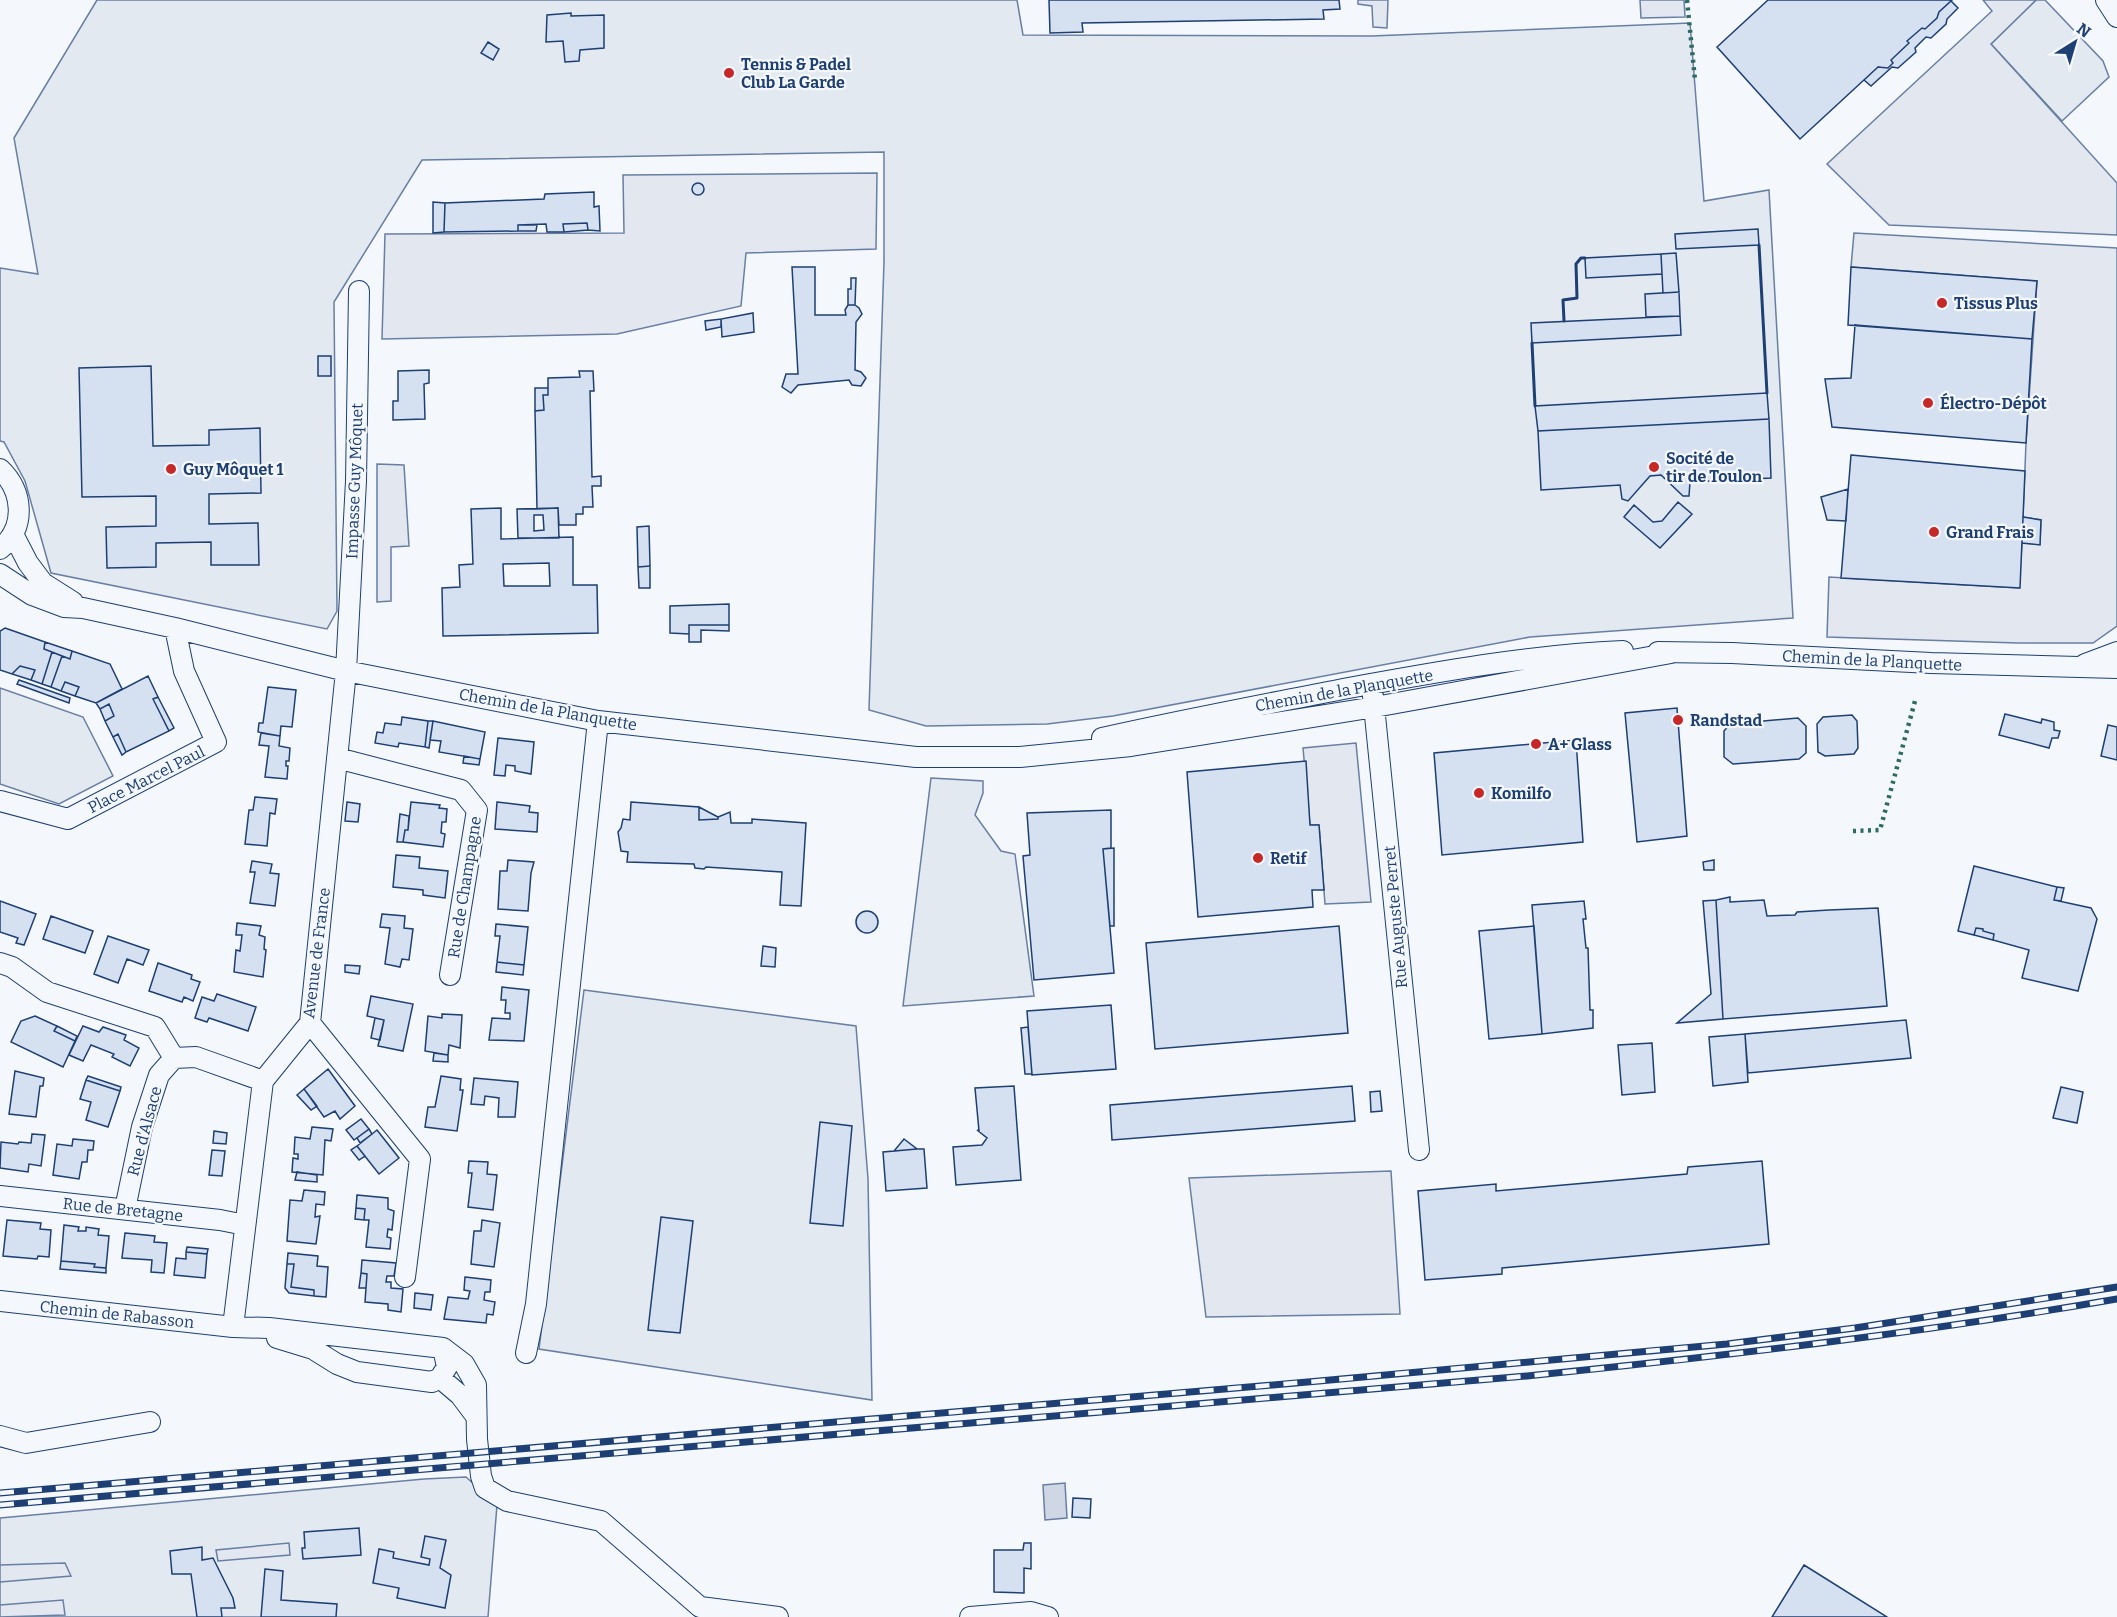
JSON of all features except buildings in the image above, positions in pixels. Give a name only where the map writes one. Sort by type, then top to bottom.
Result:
[{"type":"street","points":[[2106,0],[2117,17]]},
{"type":"street","name":"Impasse Guy Môquet","points":[[346,671],[356,481],[359,291]]},
{"type":"street","points":[[0,469],[8,476],[19,504],[18,519],[13,534],[0,549]]},
{"type":"street","name":"Chemin de la Planquette","points":[[13,534],[28,564],[42,583],[83,608]]},
{"type":"street","name":"Chemin de la Planquette","points":[[0,574],[32,595],[64,607],[83,608],[175,628],[346,671],[598,721],[916,757],[1020,757],[1131,746],[1375,707],[1671,653]]},
{"type":"street","name":"Place Marcel Paul","points":[[0,801],[68,819],[216,742],[184,671],[175,628]]},
{"type":"street","name":"Chemin de la Planquette","points":[[1020,757],[1194,717],[1371,684],[1533,658],[1632,650],[1931,663],[2117,668]]},
{"type":"street","name":"Chemin de la Planquette","points":[[2074,668],[2117,652]]},
{"type":"street","name":"Avenue de France","points":[[263,1081],[310,1023],[346,671]]},
{"type":"street","name":"Rue Auguste Perret","points":[[1371,684],[1419,1150]]},
{"type":"street","points":[[526,1353],[536,1304],[598,721]]},
{"type":"street","name":"Rue de Champagne","points":[[337,758],[461,790],[477,810],[450,975]]},
{"type":"street","points":[[0,963],[12,967],[47,992],[155,1027],[174,1058],[196,1057],[263,1081],[233,1327]]},
{"type":"street","points":[[310,1023],[420,1160],[405,1277]]},
{"type":"street","name":"Rue d'Alsace","points":[[125,1209],[146,1117],[159,1075],[174,1058]]},
{"type":"street","name":"Rue de Bretagne","points":[[0,1196],[220,1220],[245,1225]]},
{"type":"street","name":"Chemin de Rabasson","points":[[0,1301],[443,1348]]},
{"type":"street","name":"Chemin de Rabasson","points":[[233,1327],[313,1349],[357,1372],[432,1382],[440,1378]]},
{"type":"street","points":[[443,1348],[447,1367],[440,1378],[460,1395],[476,1415]]},
{"type":"street","points":[[443,1348],[464,1364],[476,1385],[481,1476],[485,1488],[507,1501],[602,1521],[700,1607],[778,1617]]},
{"type":"street","points":[[0,1436],[26,1443],[150,1422]]},
{"type":"street","points":[[970,1617],[1031,1612],[1048,1617]]},
{"type":"shaded area","points":[[97,0],[1017,0],[1023,35],[1372,36],[1690,23],[1704,201],[1769,190],[1793,618],[1530,637],[1113,716],[1047,724],[926,726],[869,710],[884,262],[884,152],[422,160],[334,302],[337,611],[327,629],[51,573],[25,481],[4,442],[0,441],[0,268],[38,274],[14,138]]},
{"type":"shaded area","points":[[1358,0],[1388,0],[1387,28],[1373,27],[1372,6],[1358,4]]},
{"type":"shaded area","points":[[1640,0],[1684,0],[1685,17],[1641,18]]},
{"type":"shaded area","points":[[1983,0],[2036,0],[1991,44],[2117,183],[2117,235],[1889,225],[1827,164],[1992,11]]},
{"type":"shaded area","points":[[2036,0],[2045,0],[2103,61],[2109,77],[2062,121],[1991,44]]},
{"type":"shaded area","points":[[877,173],[876,249],[746,253],[741,306],[617,334],[382,339],[385,234],[624,233],[623,175]]},
{"type":"shaded area","points":[[1854,233],[2117,248],[2117,626],[2093,643],[1827,637],[1829,577],[2019,588],[2022,543],[2040,544],[2041,520],[2023,517],[2037,281],[1851,267]]},
{"type":"shaded area","points":[[377,464],[404,465],[409,546],[391,547],[391,601],[377,602]]},
{"type":"shaded area","points":[[0,688],[83,717],[113,776],[59,804],[0,784]]},
{"type":"shaded area","points":[[1356,743],[1371,902],[1325,904],[1319,825],[1310,825],[1303,748]]},
{"type":"shaded area","points":[[931,778],[983,781],[983,793],[975,815],[1001,851],[1015,854],[1034,996],[903,1006]]},
{"type":"shaded area","points":[[584,990],[856,1026],[868,1179],[872,1400],[539,1349]]},
{"type":"shaded area","points":[[1391,1171],[1400,1314],[1206,1317],[1189,1178]]},
{"type":"shaded area","points":[[466,1477],[497,1505],[488,1617],[0,1617],[0,1518]]},
{"type":"shaded area","points":[[1065,1483],[1067,1518],[1045,1520],[1043,1485]]},
{"type":"shaded area","points":[[289,1543],[290,1555],[218,1561],[216,1550]]},
{"type":"shaded area","points":[[65,1563],[71,1576],[0,1582],[0,1565]]},
{"type":"shaded area","points":[[63,1600],[65,1615],[0,1617],[0,1605]]},
{"type":"railway","points":[[0,1493],[1727,1344],[1855,1328],[2117,1287]]},
{"type":"railway","points":[[0,1505],[1527,1376],[1823,1343],[1970,1323],[2117,1299]]},
{"type":"hedge","points":[[1687,0],[1695,80]]},
{"type":"hedge","points":[[1853,831],[1880,830],[1915,701]]},
{"type":"wall","points":[[1759,245],[1767,393]]},
{"type":"wall","points":[[1564,321],[1563,300],[1577,298],[1576,264],[1581,258],[1585,258]]},
{"type":"wall","points":[[1532,343],[1535,406]]},
{"type":"place","name":"Tennis & Padel Club La Garde","points":[[729,73]]},
{"type":"place","name":"Tissus Plus","points":[[1942,303]]},
{"type":"place","name":"Électro-Dépôt","points":[[1928,403]]},
{"type":"place","name":"Socité de tir de Toulon","points":[[1654,467]]},
{"type":"place","name":"Guy Môquet 1","points":[[171,469]]},
{"type":"place","name":"Grand Frais","points":[[1934,532]]},
{"type":"place","name":"Randstad","points":[[1678,720]]},
{"type":"place","name":"A+ Glass","points":[[1536,744]]},
{"type":"place","name":"Komilfo","points":[[1479,793]]},
{"type":"place","name":"Retif","points":[[1258,858]]}]
